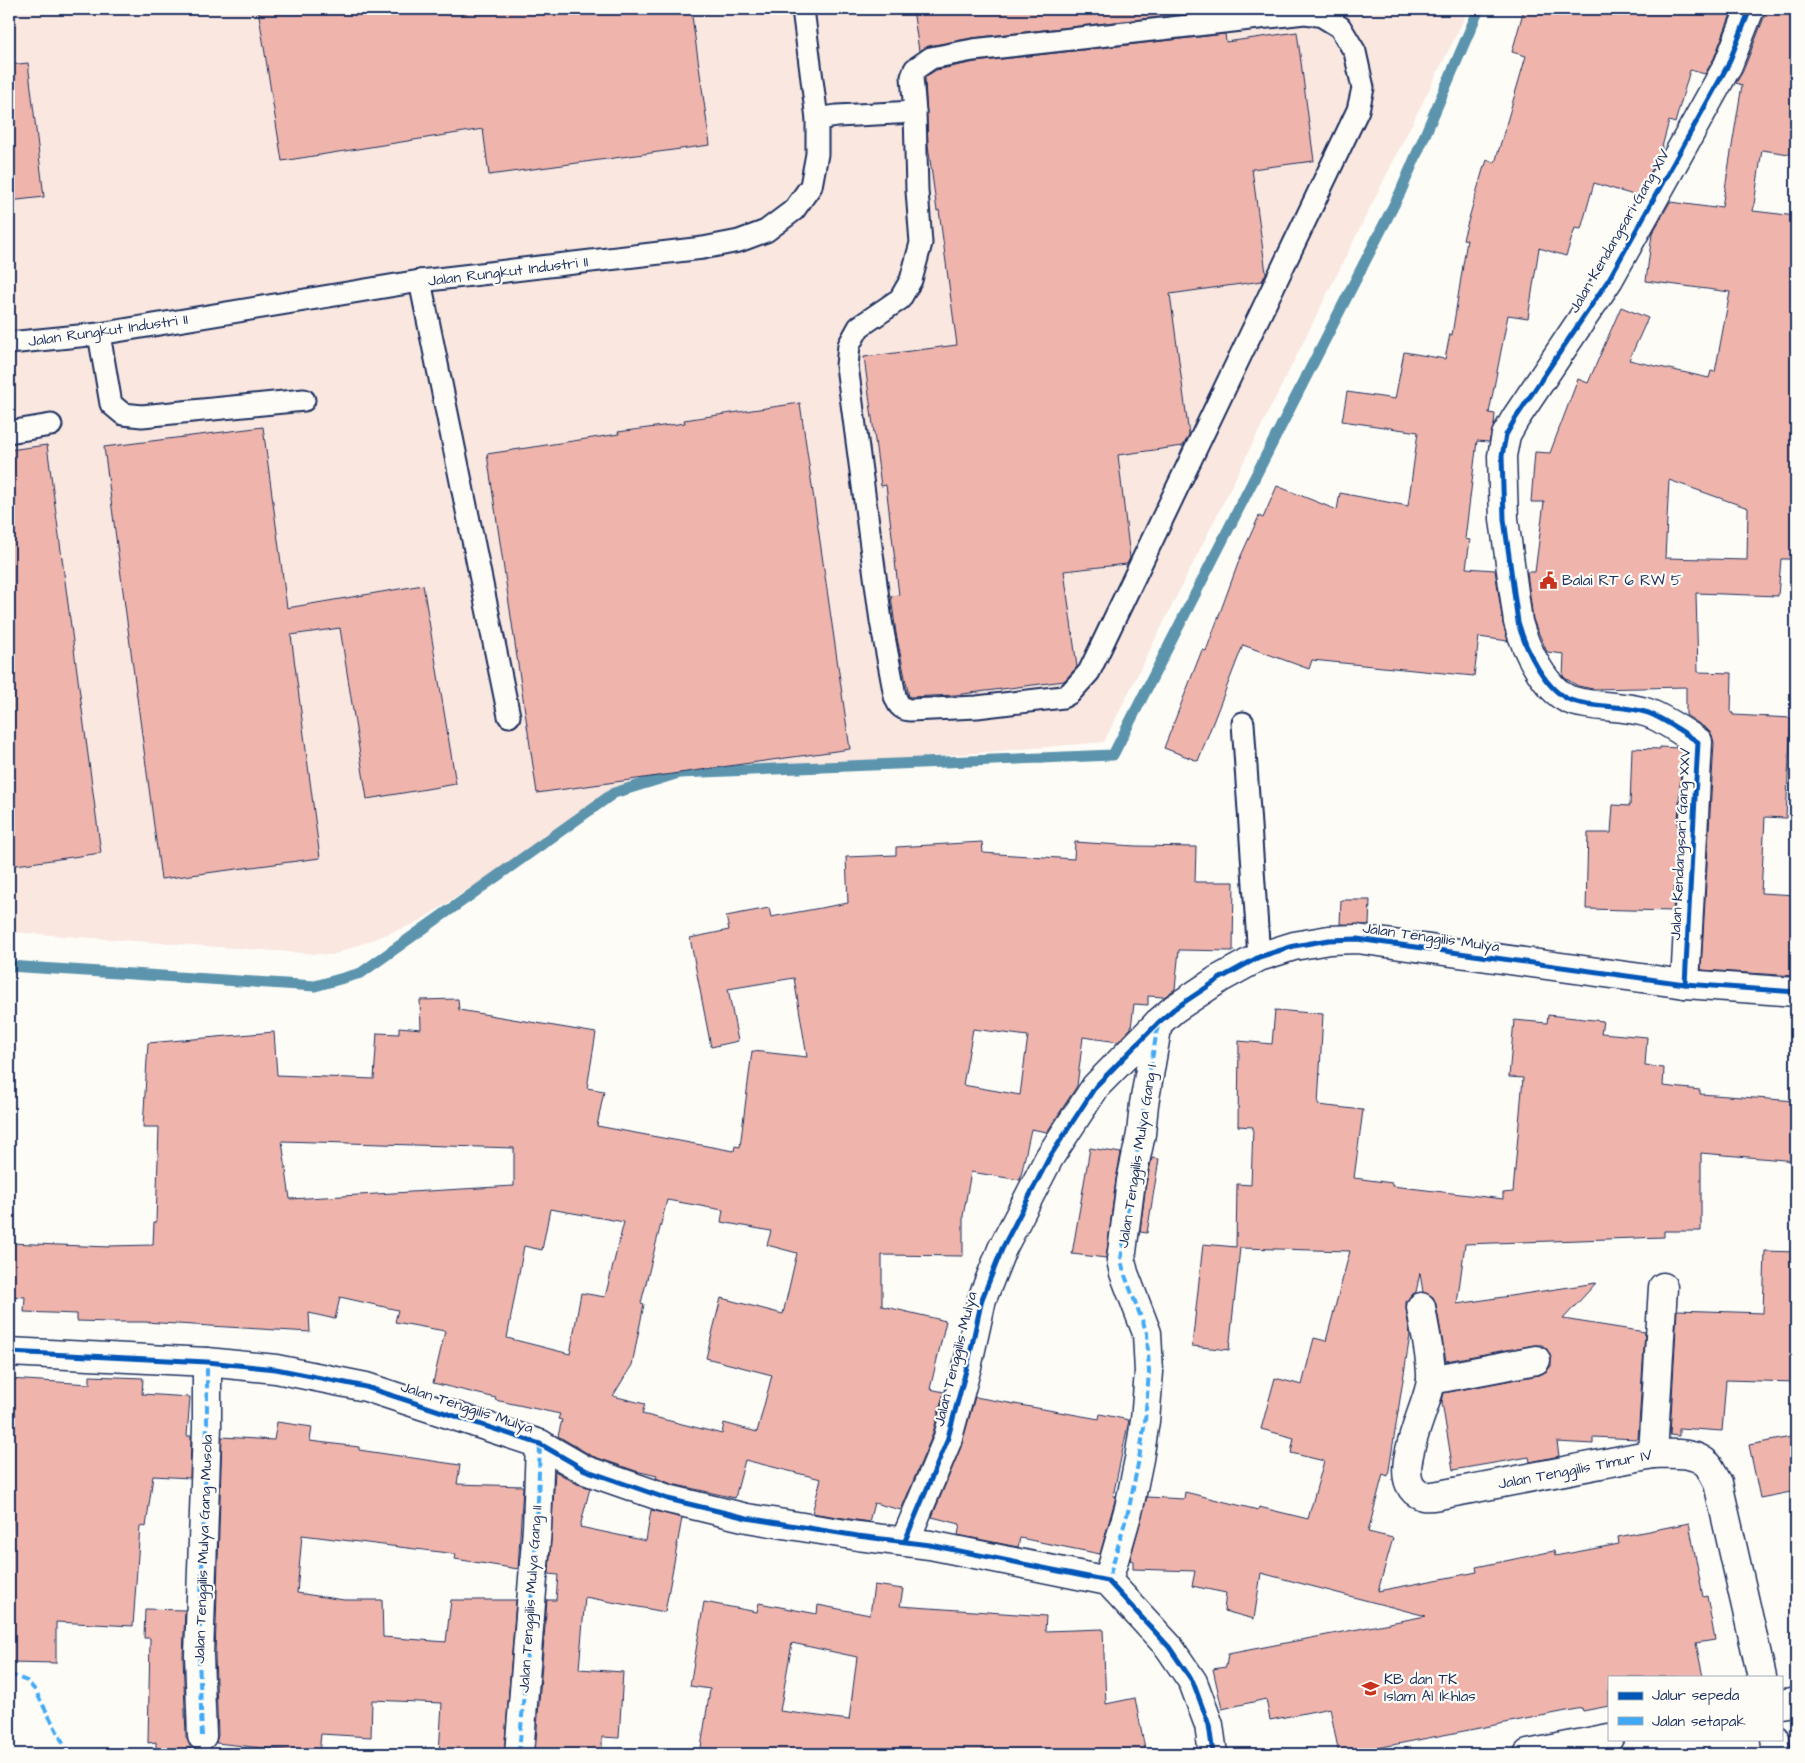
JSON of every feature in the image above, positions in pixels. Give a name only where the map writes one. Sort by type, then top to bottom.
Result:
[{"type":"street","name":"Jalan Kendangsari Gang XIV","points":[[1504,519],[1502,456],[1506,435],[1609,279],[1728,65],[1750,9]]},
{"type":"street","name":"Jalan Kendangsari Gang XXV","points":[[1504,519],[1518,622],[1522,637],[1549,684],[1558,694],[1573,701],[1646,712],[1698,742],[1685,984]]},
{"type":"street","name":"Jalan Tenggilis Mulya","points":[[905,1541],[948,1441],[982,1299],[1002,1249],[1049,1158],[1096,1086],[1174,1009],[1219,979],[1259,957],[1294,946],[1329,940],[1357,939],[1685,984],[1796,992]]},
{"type":"street","name":"Jalan Tenggilis Mulya Gang I","points":[[1108,1581],[1129,1508],[1147,1401],[1149,1372],[1147,1333],[1124,1273],[1121,1260],[1131,1181],[1141,1134],[1144,1104],[1158,1023]]},
{"type":"street","points":[[1653,1454],[1663,1287]]},
{"type":"street","name":"Jalan Tenggilis Timur IV","points":[[1421,1307],[1431,1380],[1406,1467],[1408,1483],[1413,1490],[1425,1496],[1439,1495],[1653,1454],[1682,1454],[1699,1458],[1708,1465],[1718,1483],[1762,1676]]},
{"type":"street","name":"Jalan Tenggilis Mulya","points":[[9,1352],[207,1362],[276,1369],[366,1387],[540,1444],[585,1470],[668,1499],[747,1518],[858,1536],[905,1541],[1108,1581]]},
{"type":"street","points":[[1431,1380],[1536,1360]]},
{"type":"street","name":"Jalan Tenggilis Mulya Gang Musola","points":[[202,1736],[199,1655],[207,1362]]},
{"type":"street","name":"Jalan Tenggilis Mulya Gang II","points":[[519,1754],[537,1528],[540,1444]]},
{"type":"street","points":[[1108,1581],[1169,1647],[1193,1682],[1209,1725],[1213,1754]]},
{"type":"street","points":[[1782,1704],[1796,1701]]},
{"type":"street","points":[[1528,1754],[1608,1738]]},
{"type":"street","points":[[1775,1740],[1777,1754]]},
{"type":"lane","name":"Jalan Rungkut Industri II","points":[[9,343],[99,334],[420,281],[703,248],[738,242],[766,231],[794,210],[811,186],[817,154],[817,119],[803,9]]},
{"type":"lane","points":[[1305,13],[1322,16],[1340,27],[1356,52],[1363,88],[1358,110],[1098,656],[1089,672],[1070,693],[1063,697],[977,707],[910,710],[900,707],[895,696],[881,621],[847,366],[849,345],[859,327],[900,299],[911,280],[921,243],[916,181],[915,112],[912,77],[915,69],[931,58],[973,50],[1305,13]]},
{"type":"lane","points":[[817,119],[837,116],[915,112]]},
{"type":"lane","points":[[420,281],[509,716]]},
{"type":"lane","points":[[99,334],[111,404],[123,414],[142,416],[304,400]]},
{"type":"lane","points":[[9,432],[50,425]]},
{"type":"lane","points":[[1243,723],[1259,957]]},
{"type":"shaded area","points":[[9,9],[1469,9],[1104,742],[636,782],[416,923],[332,955],[9,932]]},
{"type":"building","points":[[258,9],[691,9],[710,145],[489,175],[483,129],[282,161]]},
{"type":"building","points":[[913,9],[1223,10],[972,38],[929,46],[919,51]]},
{"type":"building","points":[[1524,9],[1733,9],[1714,58],[1705,74],[1690,70],[1675,123],[1669,121],[1659,158],[1637,196],[1594,183],[1581,229],[1575,228],[1566,256],[1539,248],[1528,318],[1508,315],[1489,413],[1495,414],[1494,425],[1489,442],[1477,441],[1465,539],[1470,540],[1466,568],[1495,570],[1503,624],[1508,641],[1479,637],[1474,676],[1312,660],[1309,669],[1243,645],[1198,761],[1164,748],[1202,650],[1206,651],[1240,558],[1259,516],[1263,518],[1277,486],[1337,510],[1340,493],[1408,506],[1418,432],[1342,421],[1347,392],[1395,399],[1404,352],[1445,359],[1450,334],[1452,335],[1467,240],[1463,239],[1484,166],[1487,160],[1495,163],[1526,56],[1512,52]]},
{"type":"building","points":[[1765,9],[1796,9],[1796,155],[1762,150],[1753,211],[1796,216],[1796,559],[1781,559],[1778,596],[1696,593],[1698,672],[1732,673],[1731,713],[1733,715],[1791,718],[1786,818],[1765,817],[1761,893],[1796,895],[1796,976],[1701,970],[1714,743],[1712,735],[1707,729],[1686,715],[1686,687],[1593,689],[1578,686],[1565,678],[1563,676],[1564,654],[1547,652],[1533,619],[1527,572],[1535,572],[1544,502],[1531,502],[1535,452],[1550,453],[1578,379],[1588,383],[1621,307],[1648,318],[1629,360],[1709,378],[1711,371],[1715,372],[1730,292],[1646,281],[1652,234],[1670,202],[1715,208],[1715,206],[1722,207],[1742,85],[1736,83],[1743,71],[1765,15]],"holes":[[[1669,480],[1748,508],[1747,560],[1665,558]]]},
{"type":"building","points":[[1297,32],[1314,161],[1252,169],[1266,273],[1262,281],[1170,294],[1189,435],[1183,446],[1118,455],[1130,558],[1127,564],[1064,571],[1077,667],[1064,681],[955,695],[909,697],[896,633],[891,596],[899,595],[886,485],[881,486],[864,357],[957,345],[939,210],[937,211],[928,145],[925,77],[936,70],[975,62],[1225,34],[1226,42]]},
{"type":"building","points":[[28,63],[44,197],[9,201],[9,65]]},
{"type":"building","points":[[800,403],[850,749],[537,793],[487,454],[685,423],[684,420]]},
{"type":"building","points":[[263,427],[287,608],[423,585],[456,784],[367,799],[340,628],[291,635],[320,858],[161,879],[104,447]]},
{"type":"building","points":[[47,445],[101,853],[9,866],[9,450]]},
{"type":"building","points":[[1660,747],[1682,750],[1673,911],[1586,909],[1588,833],[1611,833],[1613,805],[1630,806],[1632,748],[1660,749]]},
{"type":"building","points":[[982,842],[983,853],[1074,859],[1075,842],[1135,846],[1196,847],[1195,882],[1234,882],[1233,951],[1179,950],[1175,989],[1164,997],[1148,996],[1148,1005],[1134,1004],[1131,1028],[1118,1042],[1083,1037],[1077,1086],[1047,1132],[1031,1129],[1020,1180],[971,1172],[963,1216],[963,1256],[882,1255],[882,1306],[946,1321],[930,1389],[944,1392],[932,1436],[901,1510],[874,1503],[869,1522],[812,1513],[821,1479],[745,1460],[735,1498],[672,1484],[656,1478],[657,1476],[592,1456],[558,1436],[562,1420],[558,1419],[560,1414],[495,1400],[496,1398],[433,1383],[445,1331],[395,1322],[398,1310],[340,1297],[335,1319],[309,1313],[310,1332],[144,1322],[77,1321],[77,1314],[24,1312],[25,1297],[9,1296],[9,1243],[109,1247],[153,1245],[154,1222],[156,1222],[159,1127],[143,1127],[148,1043],[274,1032],[277,1075],[374,1079],[377,1033],[399,1034],[399,1027],[421,1029],[420,1000],[458,999],[459,1010],[596,1033],[587,1088],[604,1091],[597,1126],[734,1151],[735,1146],[740,1147],[752,1051],[807,1057],[794,978],[728,989],[738,1041],[711,1047],[690,938],[729,930],[726,916],[769,908],[771,917],[848,903],[846,857],[896,855],[896,847]],"holes":[[[973,1029],[1028,1036],[1020,1095],[963,1085]],[[282,1141],[514,1148],[514,1186],[290,1199]],[[667,1200],[723,1210],[721,1222],[771,1231],[767,1245],[797,1253],[783,1314],[721,1298],[706,1358],[772,1375],[757,1432],[724,1423],[722,1434],[642,1414],[645,1404],[613,1396],[632,1365],[644,1304],[641,1303]],[[550,1209],[624,1222],[605,1297],[581,1293],[570,1354],[507,1338],[524,1246],[542,1250]]]},
{"type":"building","points":[[1341,900],[1370,900],[1369,925],[1340,924]]},
{"type":"building","points":[[1275,1010],[1323,1014],[1318,1105],[1363,1110],[1354,1178],[1392,1183],[1392,1186],[1503,1199],[1503,1193],[1513,1192],[1523,1078],[1509,1077],[1514,1020],[1547,1023],[1548,1015],[1603,1021],[1601,1033],[1647,1037],[1645,1066],[1664,1068],[1663,1086],[1700,1090],[1700,1094],[1796,1101],[1796,1161],[1701,1153],[1701,1231],[1664,1231],[1664,1237],[1465,1244],[1457,1304],[1596,1283],[1563,1319],[1645,1332],[1638,1439],[1593,1437],[1593,1444],[1557,1442],[1559,1456],[1530,1462],[1529,1457],[1453,1470],[1442,1402],[1444,1393],[1539,1375],[1547,1371],[1551,1366],[1551,1358],[1547,1349],[1542,1345],[1534,1345],[1446,1361],[1436,1304],[1433,1297],[1423,1292],[1420,1273],[1416,1292],[1406,1302],[1410,1335],[1388,1476],[1383,1474],[1368,1532],[1393,1538],[1378,1591],[1477,1572],[1476,1567],[1554,1551],[1555,1556],[1619,1544],[1618,1537],[1689,1523],[1703,1597],[1707,1596],[1715,1640],[1696,1643],[1703,1676],[1608,1676],[1608,1706],[1583,1711],[1582,1708],[1346,1754],[1339,1754],[1330,1708],[1270,1720],[1266,1699],[1222,1709],[1213,1669],[1226,1667],[1228,1654],[1426,1616],[1261,1573],[1254,1619],[1224,1611],[1226,1593],[1192,1586],[1195,1571],[1133,1569],[1133,1561],[1130,1560],[1147,1497],[1184,1499],[1185,1492],[1258,1510],[1259,1507],[1308,1519],[1324,1461],[1291,1453],[1294,1438],[1261,1429],[1275,1378],[1302,1385],[1314,1338],[1326,1341],[1350,1251],[1240,1248],[1229,1350],[1192,1346],[1203,1244],[1236,1247],[1237,1184],[1251,1185],[1253,1127],[1238,1126],[1239,1041],[1272,1044]]},
{"type":"building","points":[[1090,1148],[1121,1153],[1106,1258],[1072,1254]]},
{"type":"building","points":[[1152,1158],[1159,1159],[1147,1233],[1140,1232],[1146,1184]]},
{"type":"building","points":[[1765,1251],[1796,1252],[1796,1382],[1726,1380],[1722,1431],[1679,1428],[1679,1436],[1670,1435],[1677,1310],[1763,1313]]},
{"type":"building","points":[[90,1376],[143,1378],[142,1394],[190,1397],[187,1436],[191,1436],[190,1478],[153,1476],[146,1527],[140,1526],[133,1626],[56,1622],[56,1663],[9,1662],[9,1573],[13,1515],[9,1514],[9,1379],[90,1384]]},
{"type":"building","points":[[975,1397],[1099,1419],[1100,1414],[1129,1420],[1113,1496],[1116,1496],[1100,1554],[1020,1538],[1018,1547],[958,1535],[960,1524],[932,1517],[961,1447]]},
{"type":"building","points":[[277,1422],[312,1427],[310,1441],[359,1447],[359,1450],[460,1465],[457,1484],[523,1486],[518,1569],[455,1559],[456,1554],[302,1535],[297,1593],[344,1600],[382,1600],[383,1637],[446,1642],[451,1600],[516,1600],[504,1754],[439,1754],[442,1703],[372,1700],[371,1737],[321,1734],[319,1754],[216,1743],[218,1735],[215,1655],[222,1437],[274,1440]]},
{"type":"building","points":[[1796,1436],[1796,1491],[1760,1498],[1749,1445]]},
{"type":"building","points":[[555,1471],[577,1484],[590,1488],[580,1527],[646,1541],[651,1510],[682,1518],[665,1612],[585,1597],[579,1669],[623,1672],[619,1738],[602,1737],[602,1754],[535,1754],[547,1600],[556,1600],[558,1575],[549,1574]]},
{"type":"building","points":[[874,1585],[903,1589],[900,1606],[1046,1616],[1045,1631],[1103,1629],[1106,1704],[1135,1698],[1146,1754],[700,1754],[710,1689],[690,1686],[704,1602],[757,1612],[759,1603],[817,1614],[818,1605],[870,1615]],"holes":[[[792,1643],[857,1657],[849,1720],[780,1711]]]},
{"type":"building","points":[[145,1609],[185,1610],[183,1656],[186,1737],[190,1746],[190,1754],[156,1754],[156,1742],[148,1743],[150,1638],[144,1638]]},
{"type":"waterway","points":[[9,966],[315,986],[361,973],[614,793],[679,773],[1113,755],[1400,193],[1479,9]]},
{"type":"marked path","points":[[1103,1580],[1108,1581],[1129,1508],[1145,1421],[1149,1372],[1147,1333],[1124,1273],[1121,1260],[1131,1181],[1141,1134],[1144,1104],[1158,1025]]},
{"type":"marked path","points":[[202,1736],[199,1655],[207,1427],[207,1362]]},
{"type":"marked path","points":[[519,1754],[537,1528],[540,1444]]},
{"type":"marked path","points":[[9,1674],[27,1681],[35,1690],[69,1754]]},
{"type":"cycle path","points":[[1685,984],[1698,742],[1664,721],[1645,712],[1573,701],[1554,689],[1538,668],[1531,656],[1518,622],[1504,519],[1502,456],[1506,435],[1515,419],[1609,279],[1728,65],[1750,9]]},
{"type":"cycle path","points":[[905,1541],[947,1441],[968,1363],[982,1299],[1002,1249],[1049,1158],[1096,1086],[1174,1009],[1219,979],[1259,957],[1294,946],[1329,940],[1357,939],[1685,984],[1796,992]]},
{"type":"cycle path","points":[[9,1352],[207,1362],[276,1369],[366,1387],[540,1444],[585,1470],[668,1499],[747,1518],[858,1536],[930,1545],[1108,1581],[1169,1647],[1193,1682],[1209,1725],[1213,1754]]},
{"type":"place","name":"Balai RT 6 RW 5","points":[[1548,580]]},
{"type":"place","name":"KB dan TK Islam Al Ikhlas","points":[[1370,1688]]}]
